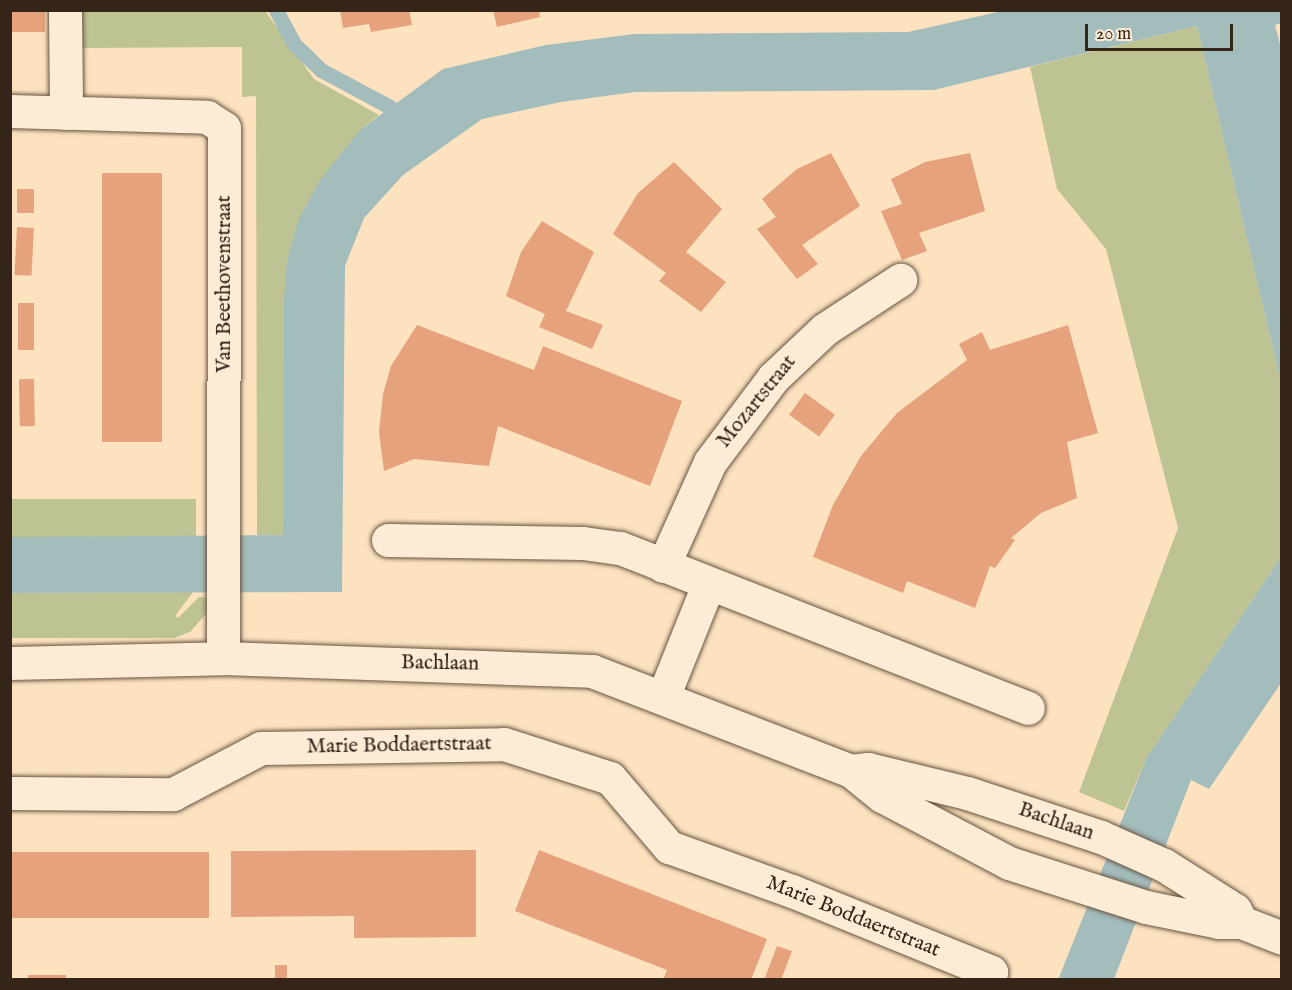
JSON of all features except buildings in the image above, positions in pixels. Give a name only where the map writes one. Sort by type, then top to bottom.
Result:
[{"type":"street","points":[[65,10],[66,113]]},
{"type":"street","name":"Van Beethovenstraat","points":[[10,111],[207,117],[224,128],[222,658]]},
{"type":"street","name":"Mozartstraat","points":[[663,566],[710,462],[773,378],[825,328],[900,280]]},
{"type":"street","points":[[388,540],[583,543],[620,548],[708,585],[1028,708]]},
{"type":"street","points":[[663,696],[708,585]]},
{"type":"street","name":"Bachlaan","points":[[10,663],[222,658],[592,671],[663,696],[851,771],[882,796],[1009,863],[1146,907],[1219,922],[1241,922],[1281,938]]},
{"type":"street","name":"Marie Boddaertstraat","points":[[10,793],[172,794],[261,748],[504,744],[610,778],[669,846],[792,891],[989,976]]},
{"type":"street","name":"Bachlaan","points":[[851,771],[868,769],[967,793],[1101,837],[1164,865],[1235,910],[1241,922]]},
{"type":"green space","points":[[77,11],[265,11],[314,79],[379,115],[361,129],[287,261],[283,535],[257,535],[256,96],[242,97],[242,47],[77,48]]},
{"type":"green space","points":[[1197,26],[1281,383],[1281,557],[1146,759],[1124,811],[1079,792],[1178,528],[1106,249],[1057,189],[1030,67]]},
{"type":"green space","points":[[10,499],[196,499],[196,537],[10,537]]},
{"type":"green space","points":[[193,592],[175,616],[178,618],[199,597],[212,598],[207,613],[190,632],[174,638],[11,638],[10,593]]},
{"type":"water","points":[[1007,10],[1281,11],[1281,23],[1275,25],[1282,52],[1281,383],[1197,26],[934,90],[635,92],[561,102],[482,119],[403,175],[364,218],[345,266],[342,592],[11,593],[10,537],[283,535],[284,302],[287,261],[299,219],[320,180],[361,129],[443,69],[546,45],[634,34],[908,32]]},
{"type":"water","points":[[1281,557],[1281,683],[1209,789],[1191,780],[1114,979],[1058,980],[1146,759]]},
{"type":"waterway","points":[[276,10],[294,44],[321,70],[390,107]]}]
